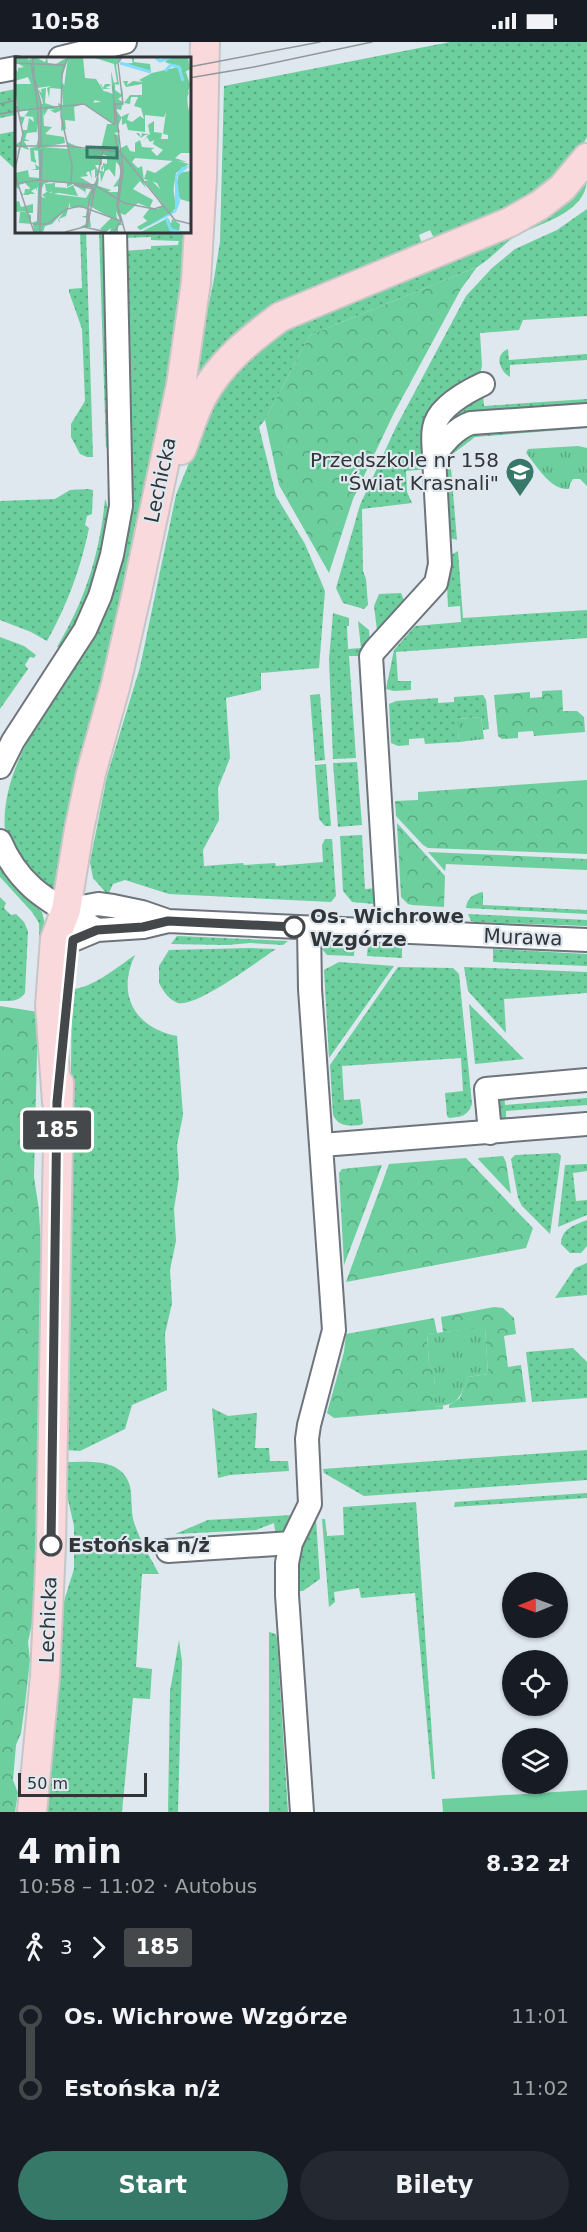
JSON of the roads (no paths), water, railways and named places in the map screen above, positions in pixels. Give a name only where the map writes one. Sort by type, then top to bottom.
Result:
[{"type":"main road","name":"Lechicka","points":[[32,1812],[45,1676],[51,1545],[57,1102],[50,1005],[55,939],[66,910],[91,773],[116,684],[181,385],[196,282],[202,177],[205,42]]},
{"type":"main road","points":[[151,524],[202,398],[223,366],[248,341],[280,317],[296,309],[510,222],[540,205],[562,188],[587,158]]},
{"type":"main road","name":"Lechicka","points":[[57,1102],[85,935],[66,910]]},
{"type":"street","points":[[65,57],[116,47]]},
{"type":"street","points":[[0,71],[15,68]]},
{"type":"street","name":"Lechicka","points":[[0,767],[12,741],[85,630],[100,596],[112,555],[121,506],[115,232]]},
{"type":"street","points":[[388,931],[371,656],[438,581],[440,564],[434,457],[436,419],[446,408],[483,384]]},
{"type":"street","points":[[434,457],[460,429],[471,423],[587,415]]},
{"type":"street","points":[[0,841],[9,860],[27,884],[39,896],[66,910]]},
{"type":"street","name":"Murawa","points":[[66,910],[98,904],[142,912],[168,921],[587,940]]},
{"type":"street","name":"Murawa","points":[[85,935],[168,921]]},
{"type":"street","points":[[302,1812],[287,1595],[287,1563],[291,1543],[310,1504],[307,1439],[334,1330],[310,989],[309,928]]},
{"type":"street","points":[[490,1132],[486,1089],[587,1080]]},
{"type":"street","points":[[322,1145],[587,1124]]},
{"type":"street","points":[[168,1551],[291,1543]]},
{"type":"tram line","points":[[190,67],[320,42]]},
{"type":"tram line","points":[[190,78],[372,42]]},
{"type":"tram line","points":[[0,104],[15,100]]},
{"type":"tram line","points":[[0,114],[15,111]]},
{"type":"place","name":"Przedszkole nr 158 \"Świat Krasnali\"","points":[[520,498]]},
{"type":"place","name":"Os. Wichrowe Wzgórze","points":[[294,927]]},
{"type":"place","name":"Estońska n/ż","points":[[51,1545]]}]
